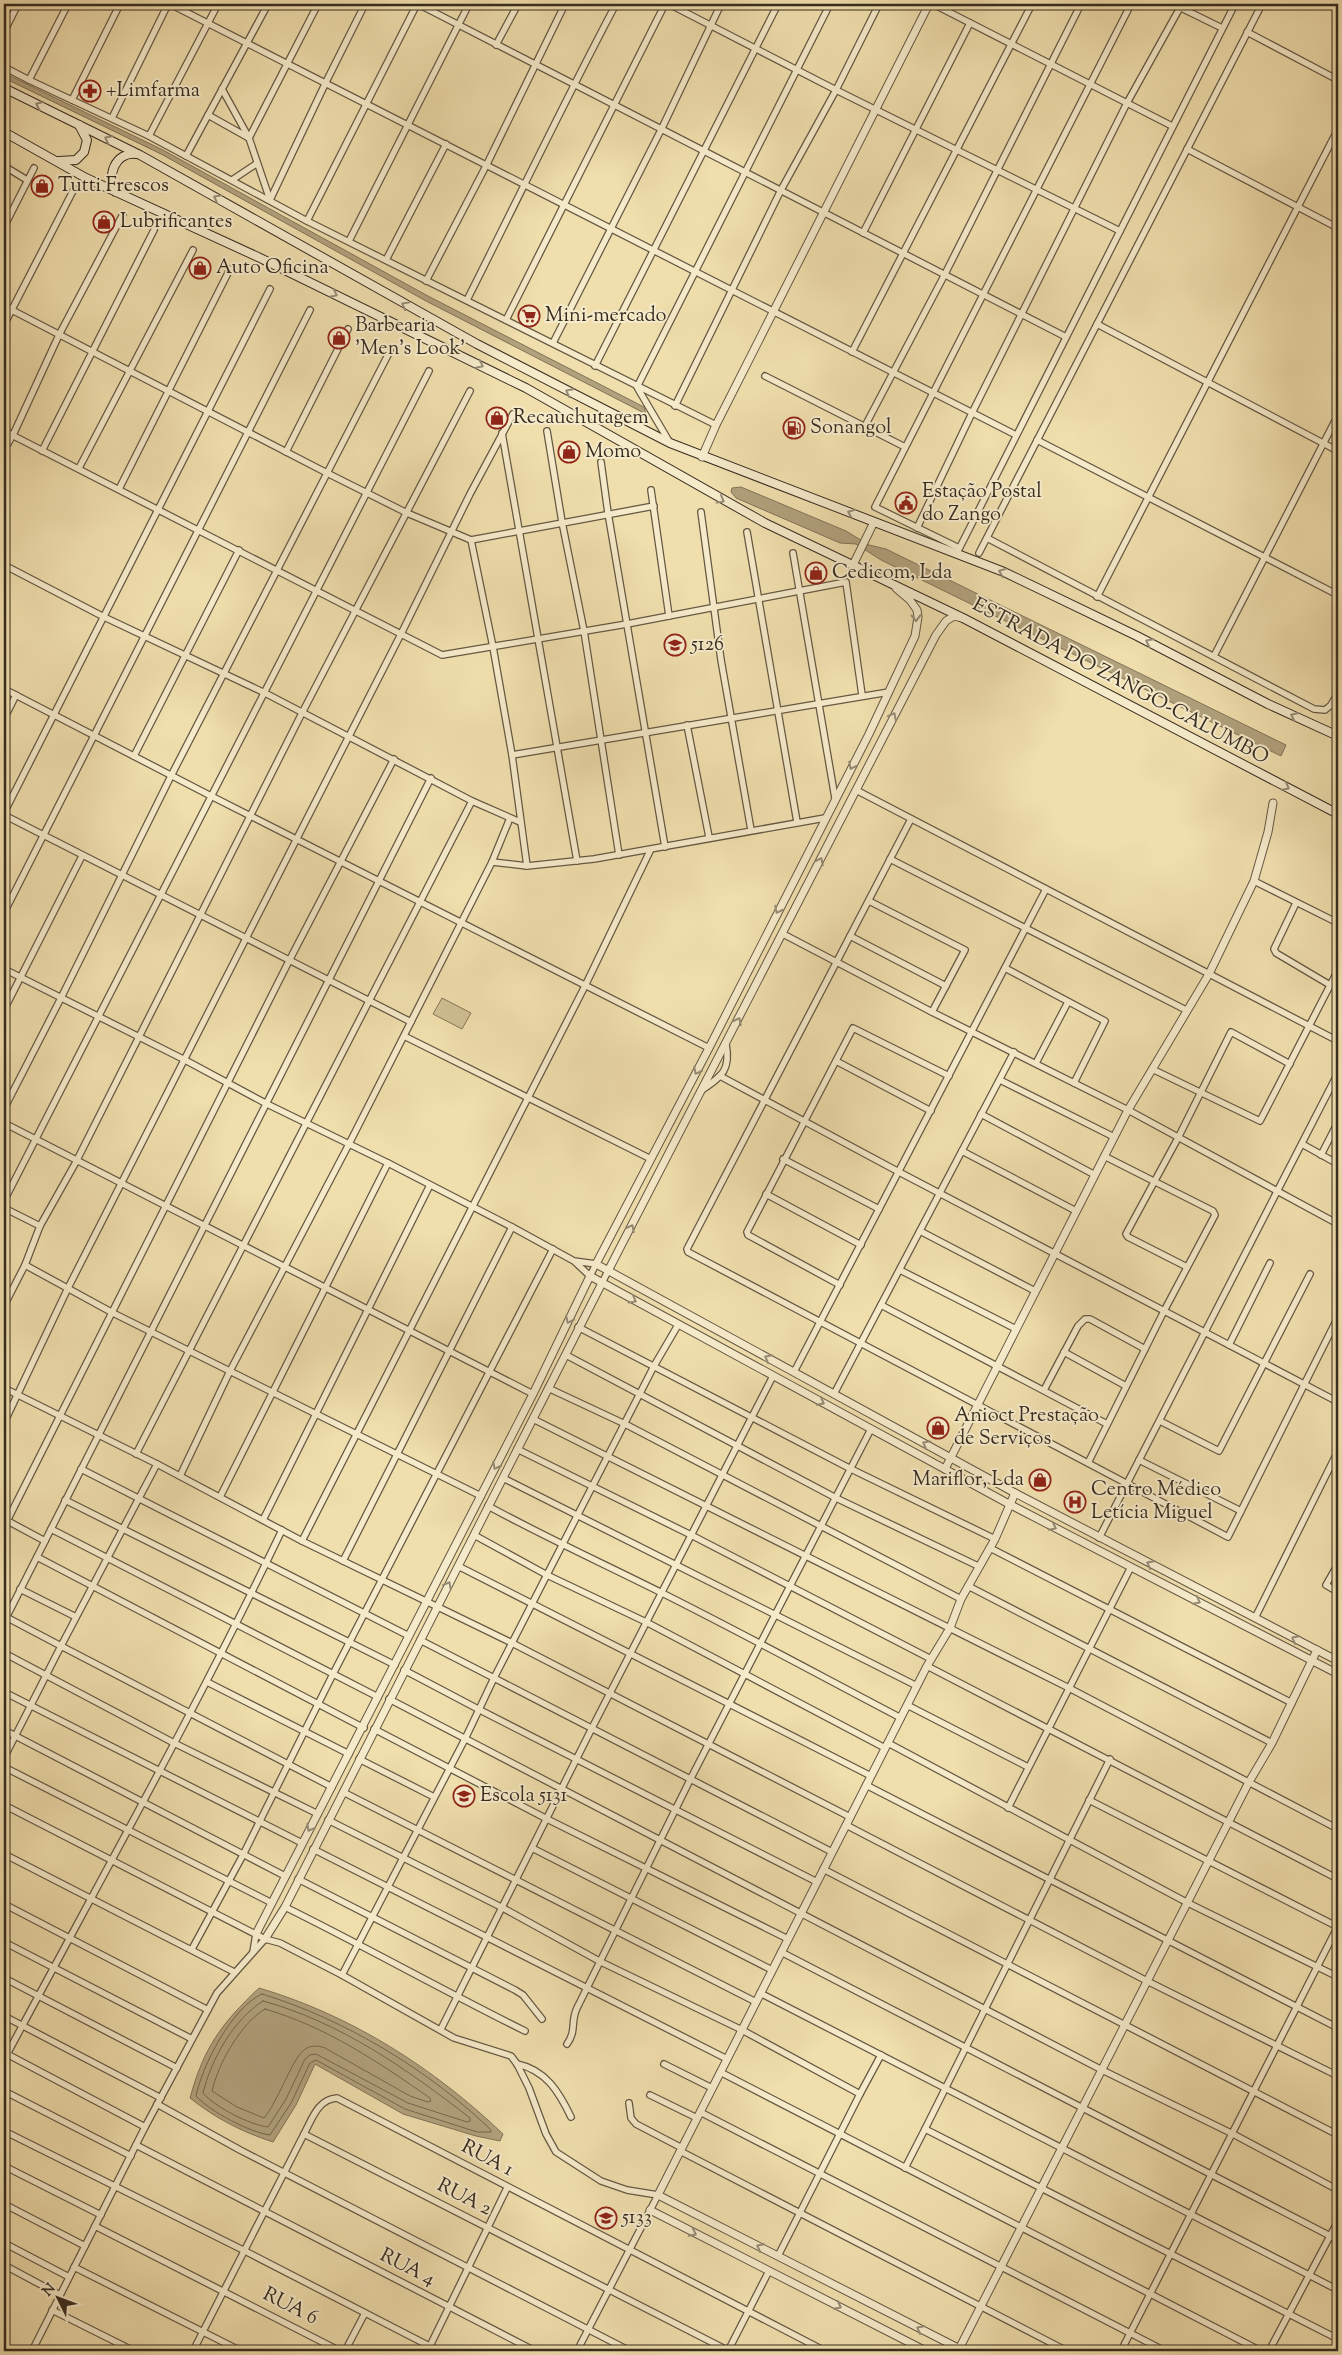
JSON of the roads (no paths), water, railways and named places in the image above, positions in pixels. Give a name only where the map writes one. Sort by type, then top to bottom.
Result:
[{"type":"main road","name":"ESTRADA DO ZANGO-CALUMBO","points":[[4,88],[140,155],[477,344],[670,443],[702,457],[788,487],[874,522],[957,551],[1050,593],[1268,704],[1338,736]]},
{"type":"main road","points":[[54,160],[76,160],[84,152],[87,140],[81,126],[75,122]]},
{"type":"main road","name":"ESTRADA DO ZANGO-CALUMBO","points":[[4,132],[116,192],[258,257],[526,388],[730,505],[963,618],[1338,814]]},
{"type":"main road","points":[[116,192],[111,181],[118,160],[127,154],[140,155]]},
{"type":"street","points":[[4,32],[18,4]]},
{"type":"street","points":[[29,80],[68,4]]},
{"type":"street","points":[[72,100],[120,4]]},
{"type":"street","points":[[112,118],[169,4],[326,82],[653,251],[775,311],[1016,435]]},
{"type":"street","points":[[149,136],[218,4]]},
{"type":"street","points":[[186,156],[268,4]]},
{"type":"street","points":[[249,138],[318,4]]},
{"type":"street","points":[[270,200],[326,82],[366,4]]},
{"type":"street","points":[[307,221],[418,4],[1066,337]]},
{"type":"street","points":[[349,242],[469,4]]},
{"type":"street","points":[[496,45],[518,4]]},
{"type":"street","points":[[426,281],[487,164],[565,4]]},
{"type":"street","points":[[467,300],[574,84],[616,4]]},
{"type":"street","points":[[506,320],[665,4]]},
{"type":"street","points":[[669,4],[796,70],[1120,231]]},
{"type":"street","points":[[553,343],[662,128],[721,4]]},
{"type":"street","points":[[596,366],[778,4]]},
{"type":"street","points":[[637,387],[830,4]]},
{"type":"street","points":[[675,406],[781,190],[836,90],[879,4]]},
{"type":"street","points":[[702,457],[716,425],[931,4],[1172,126]]},
{"type":"street","points":[[852,352],[1032,4]]},
{"type":"street","points":[[865,426],[945,274],[996,169],[1081,4]]},
{"type":"street","points":[[1131,4],[1035,189],[875,507],[957,551],[1234,4]]},
{"type":"street","points":[[1173,4],[1181,6],[1222,28]]},
{"type":"street","points":[[980,553],[1262,4]]},
{"type":"street","points":[[917,528],[972,413],[1127,103],[1181,6]]},
{"type":"street","points":[[863,233],[970,23]]},
{"type":"street","points":[[1247,32],[1338,80]]},
{"type":"street","points":[[4,66],[29,80],[149,136],[307,221],[716,425]]},
{"type":"street","points":[[222,89],[249,138],[256,164],[270,200]]},
{"type":"street","points":[[208,115],[249,138]]},
{"type":"street","points":[[1097,597],[1338,130]]},
{"type":"street","points":[[386,260],[446,144]]},
{"type":"street","points":[[1187,149],[1338,228]]},
{"type":"street","points":[[232,180],[256,164]]},
{"type":"street","points":[[4,166],[27,180]]},
{"type":"street","points":[[4,227],[34,168]]},
{"type":"street","points":[[4,325],[74,189]]},
{"type":"street","points":[[4,202],[9,216]]},
{"type":"street","points":[[4,450],[13,435],[59,335],[123,214]]},
{"type":"street","points":[[42,451],[154,230]]},
{"type":"street","points":[[79,468],[194,250]]},
{"type":"street","points":[[119,489],[230,269]]},
{"type":"street","points":[[270,289],[4,814],[160,896],[411,1022]]},
{"type":"street","points":[[4,306],[327,473],[451,533],[471,540],[608,513],[654,506]]},
{"type":"street","points":[[4,913],[93,734],[310,310]]},
{"type":"street","points":[[1097,324],[1207,384],[1338,451]]},
{"type":"street","points":[[286,452],[348,329]]},
{"type":"street","points":[[4,1108],[171,776],[226,674],[277,569],[390,351]]},
{"type":"street","points":[[4,1201],[429,371]]},
{"type":"street","points":[[765,376],[905,448]]},
{"type":"street","points":[[637,387],[670,443]]},
{"type":"street","points":[[4,1306],[25,1264],[40,1226],[76,1162],[302,713],[470,391]]},
{"type":"street","points":[[4,1423],[68,1288],[513,414]]},
{"type":"street","points":[[1214,656],[1338,415]]},
{"type":"street","points":[[4,431],[442,655],[627,624],[846,582],[862,695]]},
{"type":"street","points":[[547,431],[562,522],[584,631],[619,855]]},
{"type":"street","points":[[502,433],[540,639],[577,861]]},
{"type":"street","points":[[1037,440],[1338,595]]},
{"type":"street","points":[[602,462],[608,513],[665,847]]},
{"type":"street","points":[[651,490],[670,616]]},
{"type":"street","points":[[701,512],[713,606],[751,830]]},
{"type":"street","points":[[853,565],[874,522]]},
{"type":"street","points":[[747,532],[797,822]]},
{"type":"street","points":[[987,538],[1314,709],[1325,710],[1331,705],[1338,693]]},
{"type":"street","points":[[471,540],[493,647],[512,755],[527,866]]},
{"type":"street","points":[[134,756],[239,550]]},
{"type":"street","points":[[793,553],[835,798]]},
{"type":"street","points":[[4,565],[104,617],[144,634],[265,693],[472,801],[520,822]]},
{"type":"street","points":[[253,1953],[256,1934],[285,1876],[364,1728],[394,1665],[533,1394],[596,1264],[709,1048],[889,692],[915,636],[918,616],[914,604],[888,582]]},
{"type":"street","points":[[32,2351],[145,2127],[217,1993],[265,1939],[285,1907],[389,1699],[566,1355],[578,1327],[941,627],[954,616],[963,618]]},
{"type":"street","points":[[4,689],[210,796],[709,1048]]},
{"type":"street","points":[[512,755],[889,692]]},
{"type":"street","points":[[4,719],[16,695]]},
{"type":"street","points":[[687,725],[709,837]]},
{"type":"street","points":[[45,1541],[5,1522],[58,1416],[113,1313],[289,961],[394,759]]},
{"type":"street","points":[[332,1787],[191,1712],[61,1646],[5,1620],[330,982],[431,778]]},
{"type":"street","points":[[856,790],[1338,1041]]},
{"type":"street","points":[[136,1454],[472,801]]},
{"type":"street","points":[[945,1469],[1128,1110],[1209,974],[1254,881],[1268,832],[1273,803]]},
{"type":"street","points":[[180,1476],[230,1371],[349,1144],[492,862],[510,818]]},
{"type":"street","points":[[492,862],[527,866],[577,861],[650,851],[709,837],[825,818]]},
{"type":"street","points":[[911,819],[766,1101],[692,1240],[688,1252],[1228,1537],[1338,1317]]},
{"type":"street","points":[[302,1540],[408,1329],[473,1207],[585,986],[650,851]]},
{"type":"street","points":[[4,1010],[22,978],[82,856]]},
{"type":"street","points":[[890,859],[1025,930],[1186,1010]]},
{"type":"street","points":[[1254,881],[1338,923]]},
{"type":"street","points":[[794,1372],[1046,889]]},
{"type":"street","points":[[869,900],[965,950],[932,1012]]},
{"type":"street","points":[[1296,903],[1274,949],[1276,953],[1330,986]]},
{"type":"street","points":[[783,934],[932,1012],[1128,1110],[1338,1224]]},
{"type":"street","points":[[850,936],[946,986]]},
{"type":"street","points":[[1005,968],[1105,1022],[1074,1083]]},
{"type":"street","points":[[4,969],[512,1227],[574,1261],[590,1276],[602,1283],[1009,1504],[1338,1674]]},
{"type":"street","points":[[1152,1069],[1260,1122],[1338,970]]},
{"type":"street","points":[[1036,1063],[1068,1002]]},
{"type":"street","points":[[840,1285],[748,1235],[747,1232],[783,1159],[854,1028],[949,1076]]},
{"type":"street","points":[[1187,1267],[1126,1236],[1231,1032],[1290,1064]]},
{"type":"street","points":[[404,1036],[651,1159]]},
{"type":"street","points":[[702,1090],[720,1076],[728,1064],[726,1044]]},
{"type":"street","points":[[834,1394],[1014,1052]]},
{"type":"street","points":[[836,1061],[931,1111]]},
{"type":"street","points":[[1099,1538],[1338,1072]]},
{"type":"street","points":[[720,1076],[1338,1402]]},
{"type":"street","points":[[1000,1080],[1114,1137]]},
{"type":"street","points":[[981,1114],[1095,1175]]},
{"type":"street","points":[[1321,1155],[1338,1122]]},
{"type":"street","points":[[4,1123],[36,1138],[76,1162],[449,1349],[533,1394]]},
{"type":"street","points":[[1302,1144],[1338,1164]]},
{"type":"street","points":[[962,1151],[1076,1211]]},
{"type":"street","points":[[1088,1463],[1214,1213],[1104,1156]]},
{"type":"street","points":[[783,1159],[879,1210]]},
{"type":"street","points":[[220,1497],[327,1289],[388,1163]]},
{"type":"street","points":[[263,1520],[430,1185]]},
{"type":"street","points":[[766,1194],[861,1245]]},
{"type":"street","points":[[4,1208],[40,1226]]},
{"type":"street","points":[[343,1561],[512,1227]]},
{"type":"street","points":[[920,1230],[1035,1291]]},
{"type":"street","points":[[192,1949],[244,1854],[333,1674],[438,1475],[553,1249]]},
{"type":"street","points":[[574,1261],[596,1264],[1099,1538],[1338,1661]]},
{"type":"street","points":[[1229,1345],[1270,1263]]},
{"type":"street","points":[[25,1264],[113,1313],[481,1496]]},
{"type":"street","points":[[900,1270],[1016,1329]]},
{"type":"street","points":[[1160,1420],[1219,1451],[1263,1362],[1310,1274]]},
{"type":"street","points":[[881,1305],[1107,1424]]},
{"type":"street","points":[[1044,1390],[1078,1326],[1085,1319],[1090,1319],[1145,1349]]},
{"type":"street","points":[[342,1975],[465,1739],[478,1709],[654,1366],[678,1324]]},
{"type":"street","points":[[578,1327],[851,1468],[995,1539]]},
{"type":"street","points":[[1064,1352],[1126,1386]]},
{"type":"street","points":[[566,1355],[836,1498],[978,1566]]},
{"type":"street","points":[[441,2030],[630,1653],[773,1376]]},
{"type":"street","points":[[4,1388],[157,1464],[343,1561],[427,1600],[512,1643],[850,1817]]},
{"type":"street","points":[[548,1388],[625,1424],[961,1599]]},
{"type":"street","points":[[533,1419],[1069,1688],[1338,1829]]},
{"type":"street","points":[[567,2044],[574,2034],[573,2017],[586,1989],[691,1778],[871,1429]]},
{"type":"street","points":[[517,1449],[691,1535],[930,1659]]},
{"type":"street","points":[[1255,1618],[1338,1451]]},
{"type":"street","points":[[1140,1460],[1241,1511]]},
{"type":"street","points":[[4,1758],[157,1464]]},
{"type":"street","points":[[81,1469],[364,1615],[409,1636]]},
{"type":"street","points":[[503,1478],[917,1686]]},
{"type":"street","points":[[577,2351],[930,1659],[950,1628],[961,1599],[995,1539],[1015,1493]]},
{"type":"street","points":[[66,1500],[394,1665]]},
{"type":"street","points":[[488,1506],[562,1546],[662,1593],[900,1718]]},
{"type":"street","points":[[51,1529],[378,1698]]},
{"type":"street","points":[[4,2060],[5,2053],[39,1996],[113,1861],[237,1625],[282,1530]]},
{"type":"street","points":[[474,1534],[547,1575],[646,1622],[1188,1903],[1338,1977]]},
{"type":"street","points":[[990,1548],[1292,1703]]},
{"type":"street","points":[[37,1557],[220,1655],[364,1728]]},
{"type":"street","points":[[1338,1564],[1326,1584],[1338,1592]]},
{"type":"street","points":[[458,1566],[871,1776]]},
{"type":"street","points":[[1008,1808],[1131,1567]]},
{"type":"street","points":[[968,1586],[1272,1743]]},
{"type":"street","points":[[20,1589],[76,1617]]},
{"type":"street","points":[[420,1640],[832,1852]]},
{"type":"street","points":[[4,1805],[265,1939],[280,1943],[342,1975],[454,2038],[511,2056],[529,2088],[546,2134],[556,2152],[601,2181],[627,2190],[658,2194],[960,2350],[1249,1782],[1272,1743],[1317,1650]]},
{"type":"street","points":[[4,1653],[174,1743],[318,1814]]},
{"type":"street","points":[[927,1666],[1338,1879]]},
{"type":"street","points":[[404,1670],[817,1882]]},
{"type":"street","points":[[207,1682],[350,1754]]},
{"type":"street","points":[[4,1692],[302,1843]]},
{"type":"street","points":[[389,1699],[1102,2070],[1233,2134],[1338,2190]]},
{"type":"street","points":[[907,1706],[1028,1767]]},
{"type":"street","points":[[374,1729],[547,1819],[788,1939]]},
{"type":"street","points":[[4,1730],[144,1801],[285,1876]]},
{"type":"street","points":[[359,1759],[434,1797]]},
{"type":"street","points":[[905,2168],[964,2047],[986,2008],[1110,1760]]},
{"type":"street","points":[[4,1767],[227,1882],[272,1903]]},
{"type":"street","points":[[866,1785],[1338,2028]]},
{"type":"street","points":[[343,1792],[517,1878],[756,2002]]},
{"type":"street","points":[[1089,1800],[1338,1927],[1121,2351]]},
{"type":"street","points":[[328,1820],[503,1908],[601,1962],[742,2030],[860,2094]]},
{"type":"street","points":[[846,1825],[1148,1981],[1338,2076]]},
{"type":"street","points":[[532,1848],[772,1970]]},
{"type":"street","points":[[314,1849],[586,1989],[727,2059]]},
{"type":"street","points":[[4,1854],[234,1972]]},
{"type":"street","points":[[823,1869],[1338,2135]]},
{"type":"street","points":[[298,1879],[515,1990],[523,1995],[542,2019]]},
{"type":"street","points":[[4,1904],[208,2010]]},
{"type":"street","points":[[285,1907],[359,1943],[457,1997],[525,2031]]},
{"type":"street","points":[[4,1942],[192,2039]]},
{"type":"street","points":[[781,1952],[1338,2240]]},
{"type":"street","points":[[4,1978],[177,2068]]},
{"type":"street","points":[[760,1993],[1338,2290]]},
{"type":"street","points":[[4,2016],[161,2098]]},
{"type":"street","points":[[5,2053],[145,2127]]},
{"type":"street","points":[[778,2256],[881,2055]]},
{"type":"street","points":[[517,2064],[530,2066],[547,2078],[560,2095],[571,2117]]},
{"type":"street","points":[[664,2064],[712,2088]]},
{"type":"street","points":[[720,2072],[1261,2351]]},
{"type":"street","points":[[4,2091],[131,2156]]},
{"type":"street","points":[[650,2095],[698,2115],[819,2174],[1164,2351]]},
{"type":"street","name":"RUA 1","points":[[304,2134],[322,2103],[329,2098],[337,2098],[507,2188],[825,2351]]},
{"type":"street","points":[[157,2104],[284,2173],[630,2351]]},
{"type":"street","points":[[629,2104],[631,2118],[636,2124],[681,2150],[800,2214],[1067,2351]]},
{"type":"street","points":[[925,2130],[1290,2313],[1338,2339]]},
{"type":"street","points":[[4,2131],[439,2351]]},
{"type":"street","points":[[193,2351],[304,2134]]},
{"type":"street","name":"RUA 2","points":[[304,2134],[728,2351]]},
{"type":"street","name":"RUA 4","points":[[136,2145],[535,2351]]},
{"type":"street","points":[[4,2166],[101,2215]]},
{"type":"street","points":[[430,2346],[507,2188]]},
{"type":"street","points":[[4,2204],[85,2246]]},
{"type":"street","points":[[650,2210],[926,2351]]},
{"type":"street","points":[[1269,2351],[1338,2221]]},
{"type":"street","name":"RUA 6","points":[[95,2226],[340,2351]]},
{"type":"street","points":[[4,2243],[69,2277]]},
{"type":"street","points":[[4,2265],[60,2295]]},
{"type":"street","points":[[74,2267],[241,2351]]},
{"type":"street","points":[[728,2351],[769,2271]]},
{"type":"street","points":[[52,2310],[134,2351]]},
{"type":"street","points":[[345,2351],[365,2313]]},
{"type":"water","points":[[4,73],[163,150],[428,296],[644,407],[646,414],[426,301],[161,154],[4,78]]},
{"type":"water","points":[[741,487],[846,531],[869,545],[886,549],[1286,745],[1281,756],[881,560],[856,544],[840,543],[736,498],[731,492],[732,488]]},
{"type":"water","points":[[259,1988],[293,1999],[326,2013],[390,2046],[449,2087],[476,2110],[503,2134],[500,2141],[476,2136],[403,2114],[315,2064],[296,2105],[273,2142],[250,2134],[209,2112],[190,2098],[201,2064],[224,2025]]},
{"type":"place","name":"+Limfarma","points":[[90,91]]},
{"type":"place","name":"Tutti Frescos","points":[[42,186]]},
{"type":"place","name":"Lubrificantes","points":[[104,222]]},
{"type":"place","name":"Auto Oficina","points":[[200,268]]},
{"type":"place","name":"Mini-mercado","points":[[529,316]]},
{"type":"place","name":"Barbearia 'Men's Look'","points":[[339,338]]},
{"type":"place","name":"Recauchutagem","points":[[497,418]]},
{"type":"place","name":"Sonangol","points":[[794,428]]},
{"type":"place","name":"Momo","points":[[569,452]]},
{"type":"place","name":"Estação Postal do Zango","points":[[906,503]]},
{"type":"place","name":"Cedicom, Lda","points":[[816,573]]},
{"type":"place","name":"5126","points":[[675,645]]},
{"type":"place","name":"Anioct Prestação de Serviços","points":[[938,1428]]},
{"type":"place","name":"Mariflor, Lda","points":[[1040,1480]]},
{"type":"place","name":"Centro Médico Letícia Miguel","points":[[1075,1502]]},
{"type":"place","name":"Escola 5131","points":[[464,1796]]},
{"type":"place","name":"5133","points":[[606,2218]]}]
